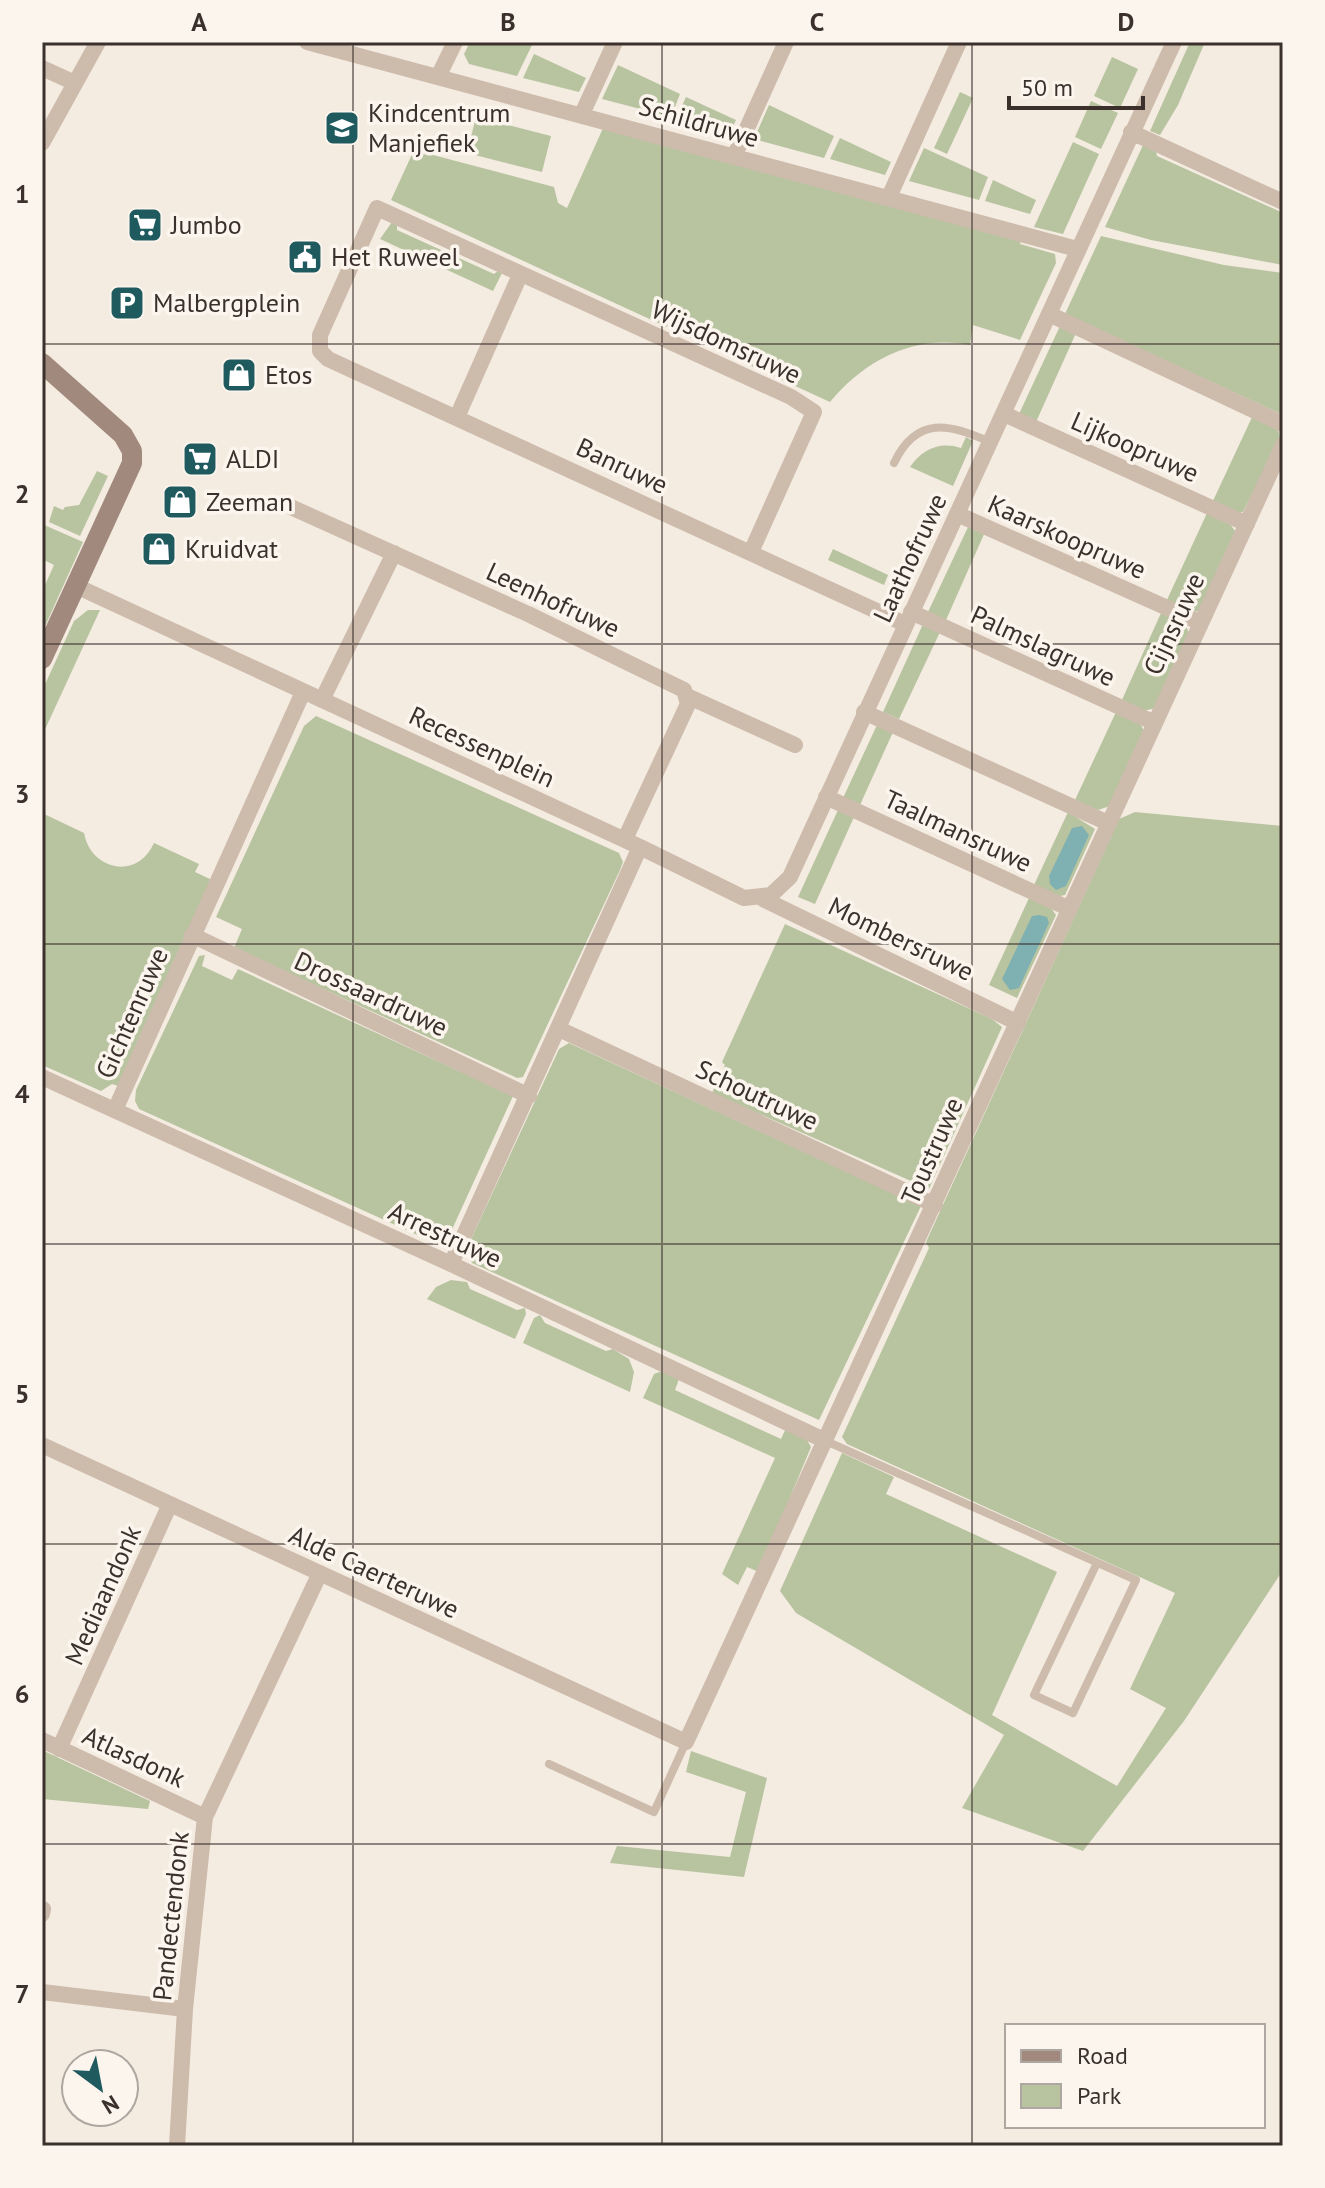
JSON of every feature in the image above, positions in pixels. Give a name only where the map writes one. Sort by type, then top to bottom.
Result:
[{"type":"street","points":[[42,143],[98,42]]},
{"type":"street","name":"Schildruwe","points":[[307,42],[439,75],[1077,249]]},
{"type":"street","points":[[439,75],[455,42]]},
{"type":"street","points":[[582,114],[615,42]]},
{"type":"street","points":[[734,157],[786,42]]},
{"type":"street","points":[[889,197],[959,42]]},
{"type":"street","name":"Laathofruwe","points":[[763,899],[779,890],[790,877],[1174,42]]},
{"type":"street","points":[[42,68],[75,83]]},
{"type":"street","points":[[1131,132],[1283,202]]},
{"type":"street","name":"Wijsdomsruwe","points":[[320,351],[320,335],[377,208],[791,397],[814,412],[751,552]]},
{"type":"street","points":[[457,417],[520,275]]},
{"type":"street","points":[[1049,314],[1283,424]]},
{"type":"street","name":"Banruwe","points":[[320,351],[336,363],[751,552],[908,618]]},
{"type":"street","points":[[42,363],[123,435],[132,451],[127,478],[42,659]]},
{"type":"street","name":"Lijkoopruwe","points":[[1004,414],[1247,524]]},
{"type":"street","name":"Cijnsruwe","points":[[1108,823],[1283,445]]},
{"type":"street","name":"Leenhofruwe","points":[[284,504],[677,685],[687,696],[795,745]]},
{"type":"street","name":"Kaarskoopruwe","points":[[957,514],[1201,623]]},
{"type":"street","points":[[322,700],[394,553]]},
{"type":"street","name":"Recessenplein","points":[[76,586],[633,843],[744,898],[763,899]]},
{"type":"street","name":"Palmslagruwe","points":[[908,618],[1155,723]]},
{"type":"street","points":[[192,935],[303,692]]},
{"type":"street","points":[[451,1264],[559,1029],[688,704],[687,696]]},
{"type":"street","points":[[864,712],[1108,823]]},
{"type":"street","name":"Taalmansruwe","points":[[826,797],[1070,909]]},
{"type":"street","name":"Toustruwe","points":[[686,1742],[1108,823]]},
{"type":"street","name":"Mombersruwe","points":[[763,899],[1018,1023]]},
{"type":"street","name":"Drossaardruwe","points":[[192,935],[529,1096]]},
{"type":"street","name":"Gichtenruwe","points":[[115,1110],[192,935]]},
{"type":"street","name":"Schoutruwe","points":[[559,1029],[935,1205]]},
{"type":"street","name":"Arrestruwe","points":[[42,1077],[451,1264],[826,1441]]},
{"type":"street","name":"Alde Caerteruwe","points":[[42,1445],[686,1742]]},
{"type":"street","name":"Mediaandonk","points":[[59,1749],[170,1504]]},
{"type":"street","name":"Pandectendonk","points":[[177,2146],[185,2009],[205,1817],[320,1573]]},
{"type":"street","name":"Atlasdonk","points":[[42,1740],[205,1817]]},
{"type":"street","points":[[42,1992],[185,2009]]},
{"type":"lane","points":[[894,463],[911,438],[934,427],[959,428],[990,443]]},
{"type":"lane","points":[[826,1441],[1136,1580],[1073,1713],[1034,1695],[1097,1563]]},
{"type":"lane","points":[[549,1764],[654,1812],[686,1742]]},
{"type":"green space","points":[[470,42],[533,43],[517,76],[469,64],[464,54]]},
{"type":"green space","points":[[1190,42],[1205,42],[1178,105],[1160,135],[1150,131]]},
{"type":"green space","points":[[534,54],[586,78],[579,92],[523,78]]},
{"type":"green space","points":[[1112,57],[1138,69],[1120,108],[1094,96]]},
{"type":"green space","points":[[618,65],[680,94],[671,117],[602,99]]},
{"type":"green space","points":[[960,92],[973,98],[947,154],[934,148]]},
{"type":"green space","points":[[686,97],[736,120],[730,133],[676,119]]},
{"type":"green space","points":[[1091,101],[1118,113],[1101,149],[1075,137]]},
{"type":"green space","points":[[769,105],[834,136],[824,158],[754,139]]},
{"type":"green space","points":[[476,117],[551,136],[542,172],[467,153]]},
{"type":"green space","points":[[604,126],[1022,238],[1020,244],[1055,254],[1056,263],[1020,340],[973,325],[970,345],[929,343],[892,354],[859,374],[830,402],[391,200],[414,150],[554,187],[558,203],[567,208]]},
{"type":"green space","points":[[840,138],[891,162],[885,175],[830,159]]},
{"type":"green space","points":[[1073,142],[1099,154],[1063,234],[1034,227]]},
{"type":"green space","points":[[1144,143],[1155,147],[1157,156],[1283,213],[1283,265],[1151,240],[1105,227]]},
{"type":"green space","points":[[924,148],[988,177],[979,200],[909,181]]},
{"type":"green space","points":[[993,180],[1036,200],[1030,214],[985,201]]},
{"type":"green space","points":[[392,222],[397,225],[397,230],[494,274],[498,271],[502,273],[493,291],[380,239]]},
{"type":"green space","points":[[1101,236],[1224,265],[1283,273],[1283,415],[1065,314]]},
{"type":"green space","points":[[1060,326],[1076,333],[1036,422],[1019,414]]},
{"type":"green space","points":[[1253,415],[1278,428],[1280,440],[1243,512],[1239,513],[1212,503]]},
{"type":"green space","points":[[966,437],[973,441],[953,486],[910,467],[920,455],[932,448],[946,445],[961,448]]},
{"type":"green space","points":[[97,471],[108,476],[80,536],[49,522],[54,506],[63,510],[79,505]]},
{"type":"green space","points":[[1207,513],[1230,524],[1235,531],[1200,610],[1193,613],[1166,602]]},
{"type":"green space","points":[[42,524],[83,542],[42,633],[42,592],[54,565],[42,559]]},
{"type":"green space","points":[[969,525],[985,532],[946,620],[928,612]]},
{"type":"green space","points":[[833,549],[888,575],[884,585],[828,560]]},
{"type":"green space","points":[[88,610],[100,610],[42,736],[42,691],[74,621]]},
{"type":"green space","points":[[1161,613],[1185,624],[1189,633],[1156,708],[1143,711],[1121,702]]},
{"type":"green space","points":[[923,624],[940,632],[899,719],[883,712]]},
{"type":"green space","points":[[1116,712],[1141,725],[1144,731],[1110,806],[1098,810],[1075,800]]},
{"type":"green space","points":[[316,716],[619,853],[623,862],[620,870],[523,1077],[517,1078],[234,948],[242,929],[216,917],[304,726]]},
{"type":"green space","points":[[877,725],[893,732],[860,805],[843,798]]},
{"type":"green space","points":[[838,810],[854,817],[815,904],[798,897]]},
{"type":"green space","points":[[1068,812],[1095,829],[1065,895],[1060,896],[1034,885]]},
{"type":"green space","points":[[1135,812],[1283,826],[1283,1570],[1184,1721],[1083,1851],[962,1808],[1004,1735],[796,1613],[780,1591],[842,1453],[894,1477],[886,1494],[1057,1572],[992,1715],[1117,1786],[1166,1708],[1130,1689],[1175,1593],[847,1444],[842,1437],[929,1248],[926,1242],[1119,819]]},
{"type":"green space","points":[[42,813],[84,833],[88,846],[96,856],[115,866],[137,863],[154,843],[199,864],[195,872],[212,880],[118,1086],[112,1084],[101,1091],[42,1065]]},
{"type":"green space","points":[[1029,898],[1051,908],[1056,915],[1017,998],[989,985]]},
{"type":"green space","points":[[785,924],[992,1019],[1002,1027],[929,1189],[712,1093],[725,1065],[722,1062]]},
{"type":"green space","points":[[205,955],[202,966],[232,980],[238,969],[513,1096],[444,1247],[139,1109],[135,1101],[136,1090],[199,956]]},
{"type":"green space","points":[[569,1043],[921,1206],[819,1420],[472,1263],[466,1250],[559,1049]]},
{"type":"green space","points":[[451,1280],[467,1282],[470,1289],[517,1310],[525,1308],[526,1314],[515,1339],[427,1299],[436,1287]]},
{"type":"green space","points":[[540,1315],[545,1323],[606,1351],[613,1349],[629,1359],[634,1372],[630,1392],[523,1343],[534,1318]]},
{"type":"green space","points":[[662,1371],[679,1379],[675,1390],[781,1439],[786,1428],[807,1440],[811,1447],[759,1572],[747,1567],[738,1585],[722,1574],[775,1458],[643,1398],[654,1374]]},
{"type":"green space","points":[[42,1750],[150,1801],[148,1809],[42,1799]]},
{"type":"green space","points":[[691,1751],[767,1778],[744,1877],[610,1863],[617,1846],[730,1857],[746,1792],[686,1772]]},
{"type":"water","points":[[1082,826],[1089,835],[1066,886],[1056,890],[1050,884],[1049,876],[1072,828]]},
{"type":"water","points":[[1032,916],[1047,917],[1049,923],[1019,988],[1010,990],[1002,979]]},
{"type":"place","name":"Kindcentrum Manjefiek","points":[[342,128]]},
{"type":"place","name":"Jumbo","points":[[145,225]]},
{"type":"place","name":"Het Ruweel","points":[[305,257]]},
{"type":"place","name":"Malbergplein","points":[[127,303]]},
{"type":"place","name":"Etos","points":[[239,375]]},
{"type":"place","name":"ALDI","points":[[200,459]]},
{"type":"place","name":"Zeeman","points":[[180,502]]},
{"type":"place","name":"Kruidvat","points":[[159,549]]}]
